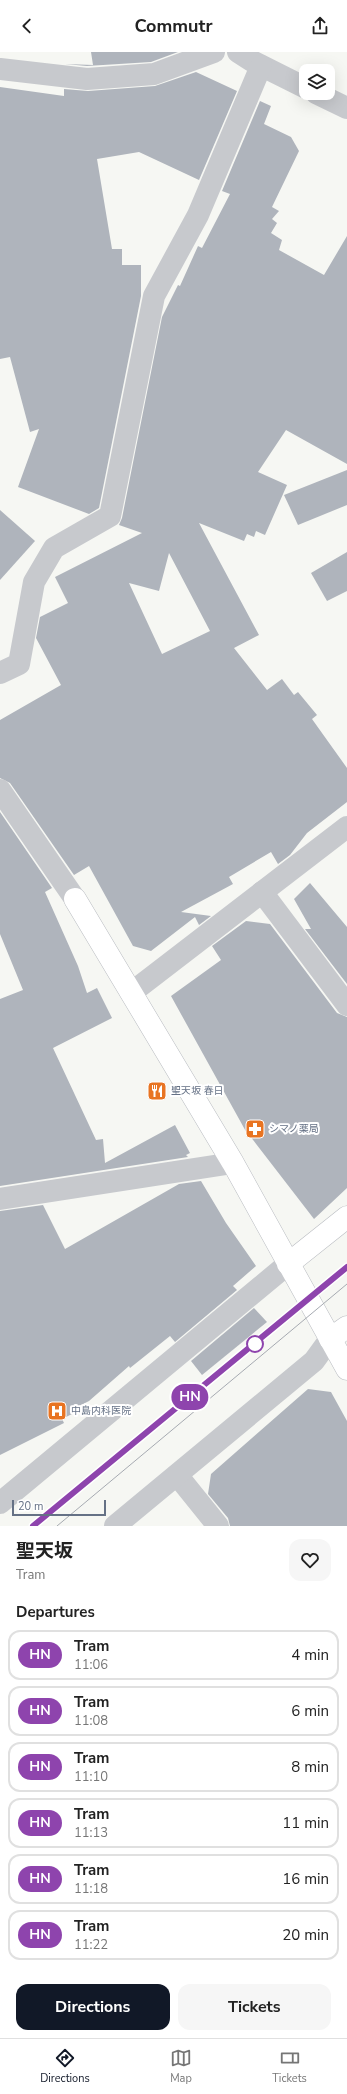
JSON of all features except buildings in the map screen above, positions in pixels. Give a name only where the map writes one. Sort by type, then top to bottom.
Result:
[{"type":"street","points":[[0,69],[87,79],[154,74],[214,52]]},
{"type":"street","points":[[238,52],[261,66],[299,85]]},
{"type":"street","points":[[0,673],[19,664],[34,582],[54,548],[110,516],[154,296],[198,215],[261,66]]},
{"type":"street","points":[[330,100],[347,108]]},
{"type":"street","points":[[0,790],[75,899],[234,1163],[288,1264],[339,1333],[347,1369]]},
{"type":"street","points":[[131,993],[347,826]]},
{"type":"street","points":[[262,892],[347,1005]]},
{"type":"street","points":[[0,1199],[234,1163]]},
{"type":"street","points":[[0,1503],[288,1264],[347,1217]]},
{"type":"street","points":[[115,1526],[314,1361],[339,1333]]},
{"type":"street","points":[[177,1475],[218,1526]]},
{"type":"tram line","points":[[33,1526],[347,1267]]},
{"type":"tram line","name":"HN","points":[[33,1526],[347,1267]]},
{"type":"tram line","points":[[57,1526],[347,1284]]},
{"type":"place","name":"聖天坂 春日","points":[[157,1091]]},
{"type":"place","name":"シマノ薬局","points":[[255,1129]]},
{"type":"place","name":"中島内科医院","points":[[57,1411]]}]
